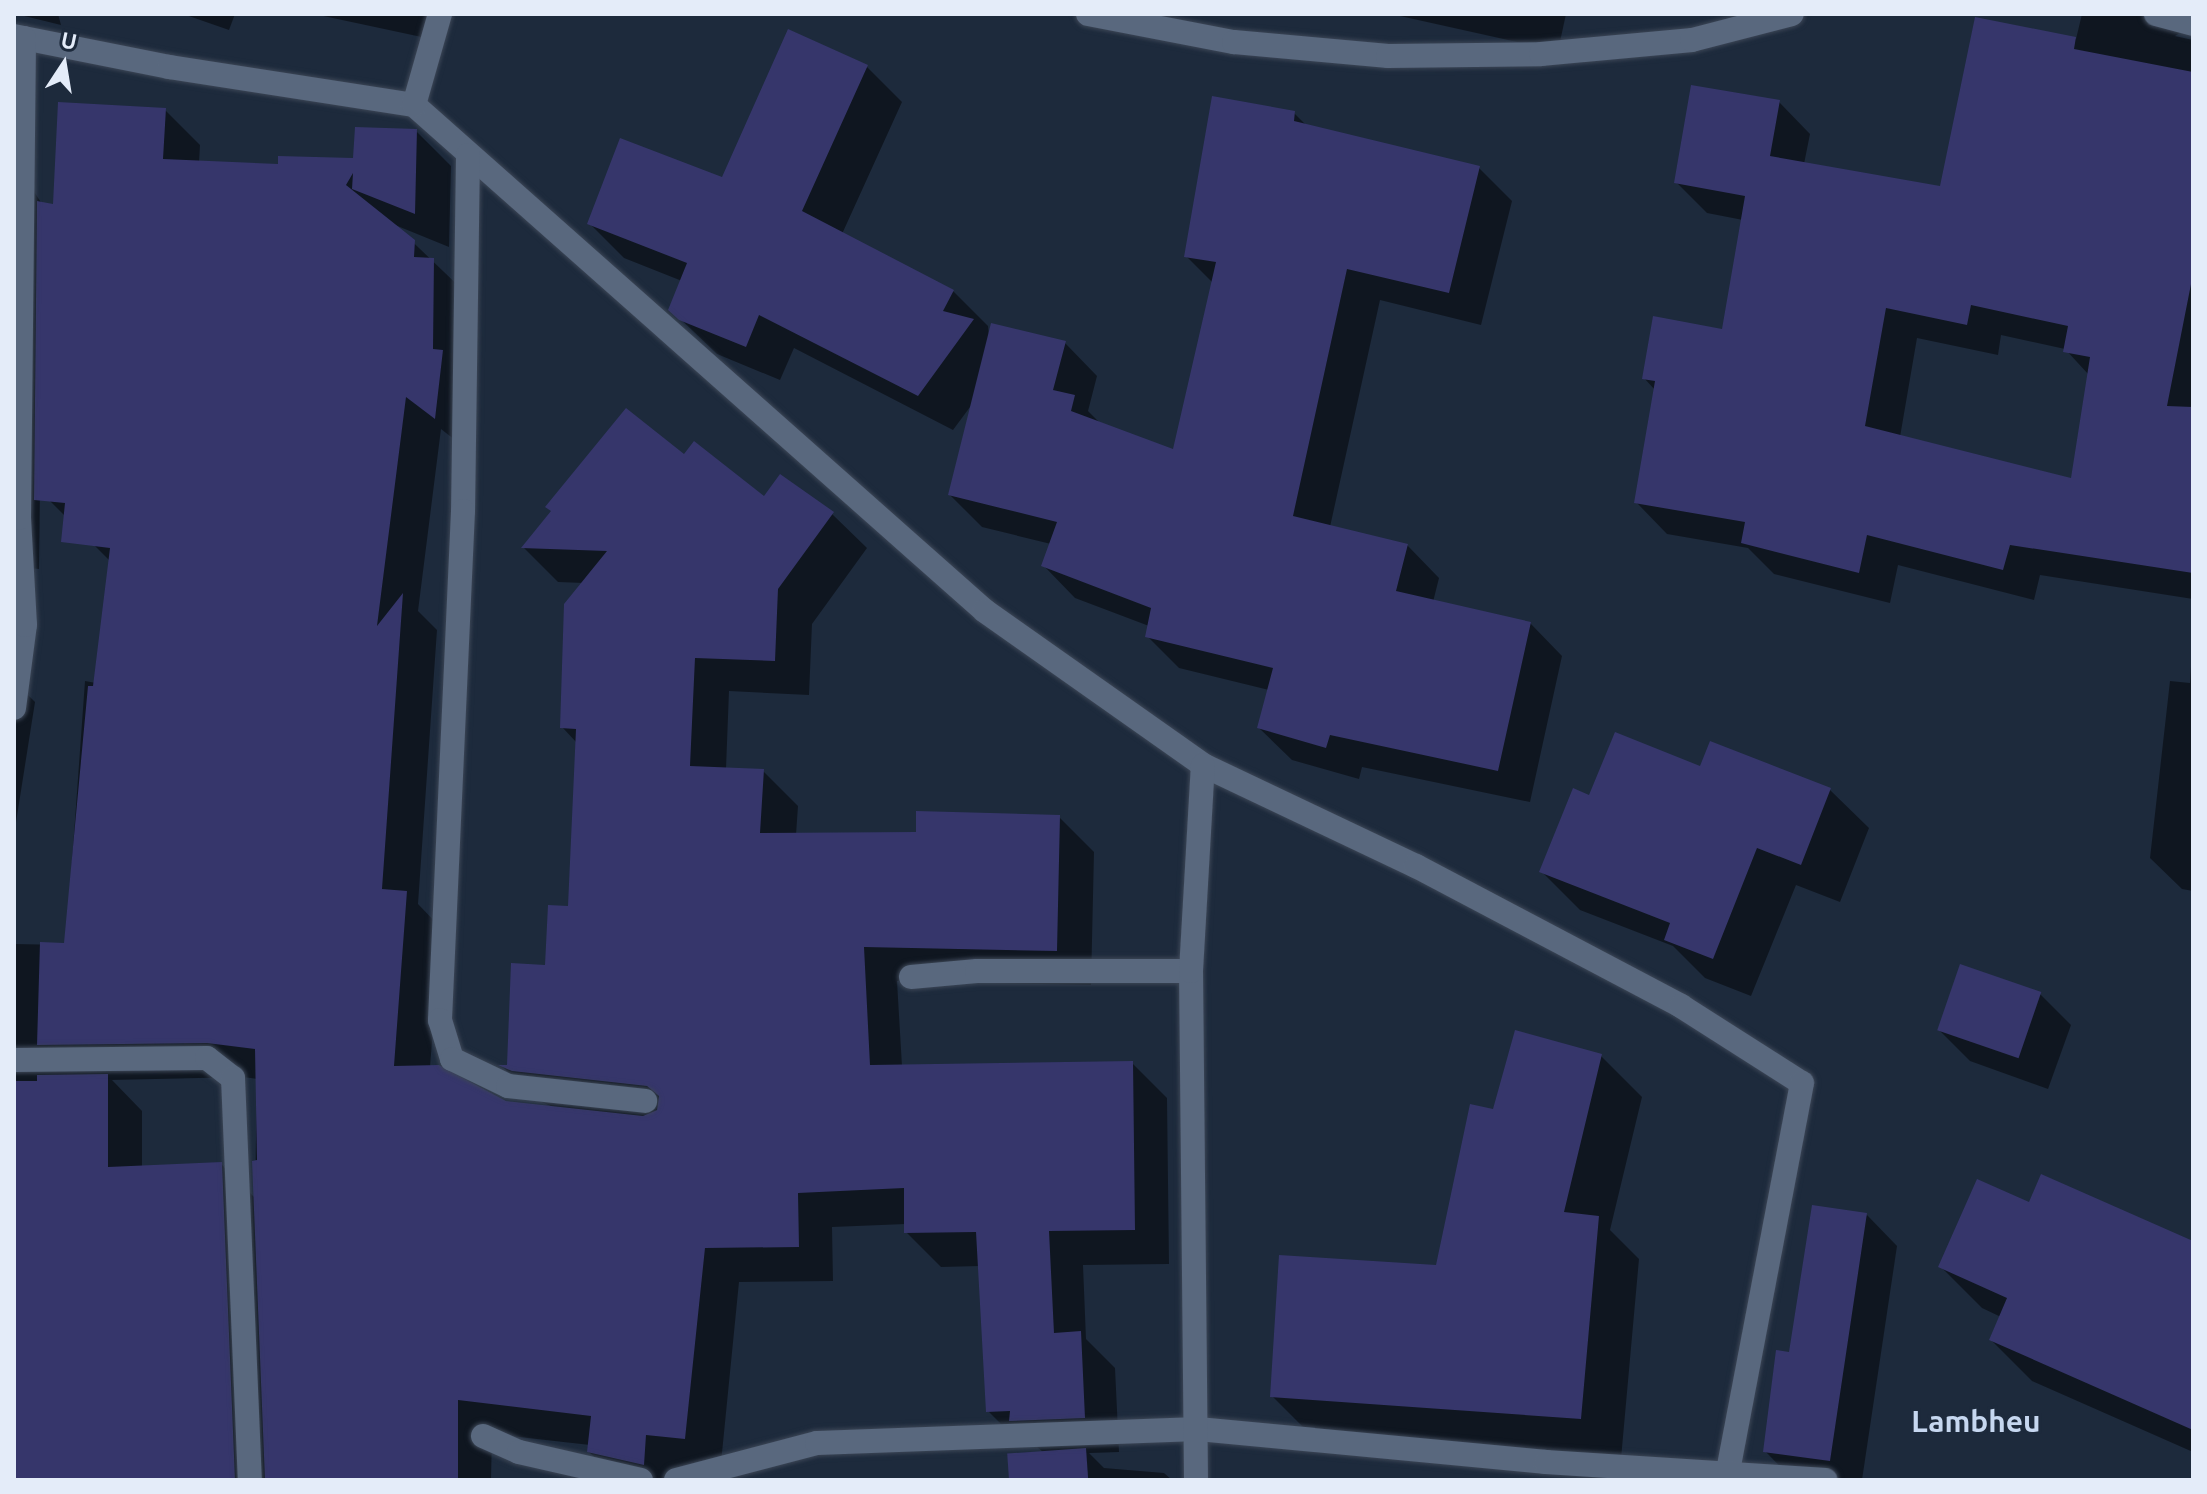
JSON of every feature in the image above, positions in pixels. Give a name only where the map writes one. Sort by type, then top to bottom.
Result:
[{"type":"street","points":[[414,105],[440,14]]},
{"type":"street","points":[[1088,14],[1234,42],[1388,56],[1541,54],[1692,40],[1792,14]]},
{"type":"street","points":[[2156,14],[2193,24]]},
{"type":"street","points":[[14,708],[25,625],[17,518],[19,37],[414,105],[985,611],[1203,765],[1472,895],[1681,1006],[1802,1083],[1728,1471]]},
{"type":"street","points":[[468,155],[463,511],[440,1020],[452,1059],[508,1086],[645,1101]]},
{"type":"street","points":[[1196,1480],[1198,1429],[1191,971],[1203,765]]},
{"type":"street","points":[[911,977],[977,971],[1191,971]]},
{"type":"street","points":[[14,1060],[207,1058],[233,1078],[250,1480]]},
{"type":"street","points":[[676,1480],[817,1443],[1198,1429],[1546,1462],[1728,1471],[1825,1480]]},
{"type":"street","points":[[483,1436],[519,1452],[641,1480]]},
{"type":"building","points":[[1975,17],[2076,37],[2074,49],[2193,72],[2193,274],[2167,406],[2193,407],[2193,573],[2010,545],[2003,570],[1867,535],[1859,573],[1741,543],[1745,522],[1634,503],[1655,381],[1642,379],[1653,316],[1722,329],[1745,196],[1674,183],[1691,85],[1780,100],[1770,156],[1940,186]],"holes":[[[1971,305],[2068,326],[2063,352],[2090,357],[2071,478],[1865,426],[1886,308],[1967,325]]]},
{"type":"building","points":[[788,29],[868,65],[802,211],[954,290],[943,311],[974,319],[918,396],[759,315],[746,347],[679,320],[668,310],[687,263],[587,224],[620,138],[722,177]]},
{"type":"building","points":[[1212,96],[1295,111],[1294,121],[1480,166],[1449,293],[1347,269],[1293,516],[1408,544],[1396,591],[1531,622],[1498,771],[1330,735],[1326,748],[1257,728],[1273,668],[1145,637],[1151,608],[1041,566],[1057,522],[948,495],[991,323],[1066,341],[1053,390],[1075,395],[1071,411],[1173,449],[1216,262],[1184,257]]},
{"type":"building","points":[[58,102],[166,108],[163,159],[278,164],[278,156],[353,158],[355,127],[417,129],[415,214],[352,189],[353,173],[346,185],[415,240],[414,257],[434,258],[433,349],[443,350],[435,419],[406,397],[377,626],[403,593],[382,889],[407,891],[394,1066],[439,1065],[506,1101],[643,1116],[657,1110],[659,1096],[647,1086],[512,1071],[498,1065],[507,1065],[511,963],[545,965],[548,905],[568,906],[576,729],[560,728],[564,604],[607,551],[521,548],[551,511],[545,507],[626,408],[684,454],[694,441],[764,496],[780,474],[834,512],[778,589],[775,661],[695,658],[690,766],[764,769],[760,833],[916,832],[916,811],[1060,815],[1057,951],[864,947],[870,1065],[1133,1061],[1135,1230],[1049,1231],[1054,1333],[1081,1331],[1085,1418],[1009,1421],[1010,1411],[986,1412],[976,1232],[904,1233],[904,1188],[798,1193],[799,1247],[705,1248],[685,1439],[646,1435],[644,1465],[587,1452],[591,1416],[458,1400],[458,1480],[265,1480],[252,1161],[257,1160],[255,1049],[207,1043],[37,1045],[40,942],[64,943],[88,686],[93,686],[110,548],[61,542],[65,503],[34,500],[37,201],[53,204]]},
{"type":"building","points":[[1615,732],[1700,766],[1710,741],[1831,788],[1801,865],[1757,848],[1713,959],[1664,940],[1670,923],[1539,872],[1573,788],[1589,795]]},
{"type":"building","points":[[1960,964],[2041,992],[2019,1058],[1937,1030]]},
{"type":"building","points":[[1515,1030],[1602,1054],[1564,1212],[1599,1216],[1581,1419],[1270,1397],[1279,1255],[1436,1265],[1470,1104],[1493,1109]]},
{"type":"building","points":[[108,1074],[108,1167],[222,1162],[235,1480],[14,1480],[14,1081],[37,1081],[37,1075]]},
{"type":"building","points":[[2041,1174],[2193,1241],[2193,1430],[1989,1340],[2007,1298],[1938,1267],[1977,1179],[2029,1202]]},
{"type":"building","points":[[1812,1205],[1867,1213],[1830,1461],[1763,1452],[1776,1350],[1789,1352]]},
{"type":"building","points":[[1086,1448],[1088,1480],[1009,1480],[1007,1454]]},
{"type":"district","name":"Lambheu","points":[[1976,1421]]}]
